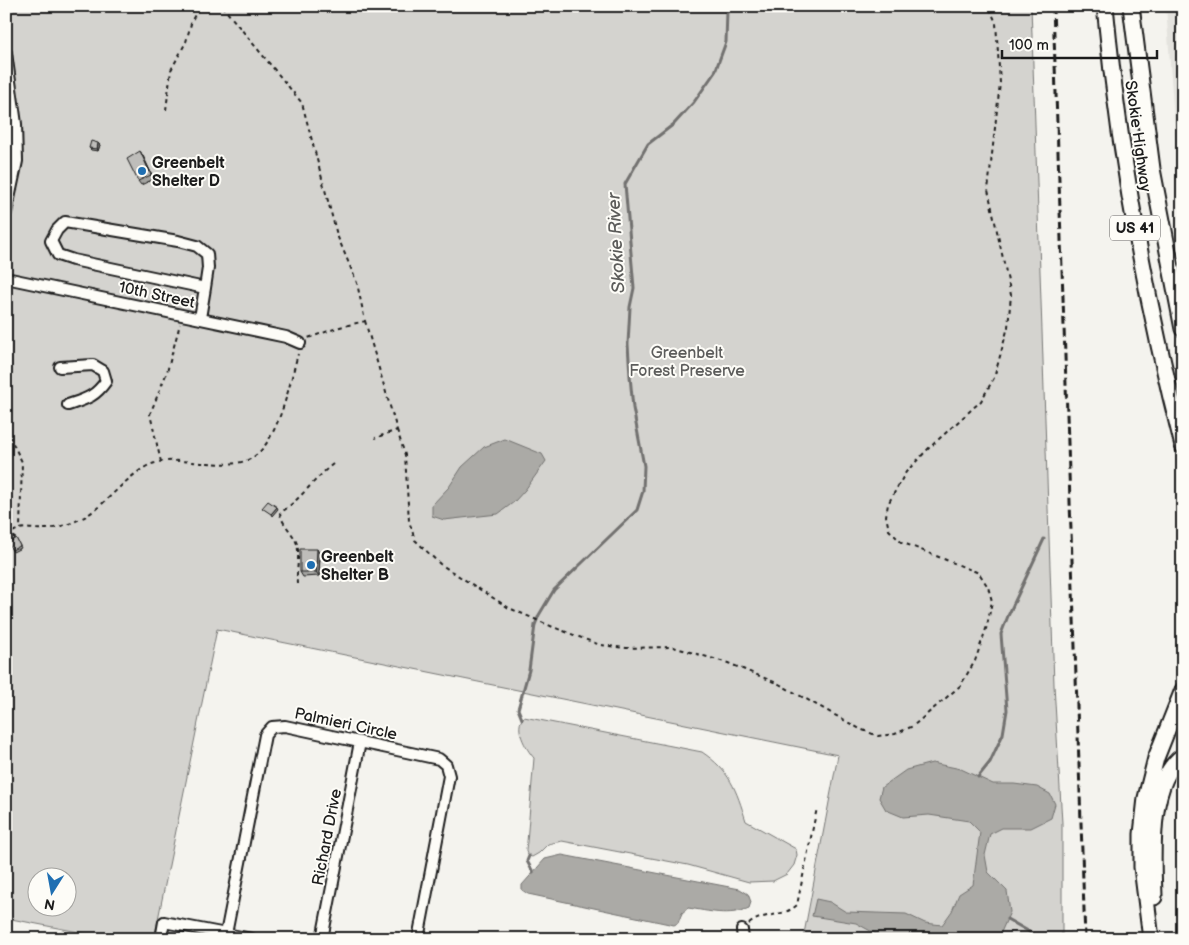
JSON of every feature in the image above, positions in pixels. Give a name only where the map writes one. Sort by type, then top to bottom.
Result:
[{"type":"highway","name":"Skokie Highway","points":[[1105,6],[1131,206],[1157,340],[1183,446]]},
{"type":"highway","name":"Skokie Highway","points":[[1131,6],[1152,168],[1183,329]]},
{"type":"highway","points":[[1150,939],[1142,867],[1142,834],[1146,798],[1156,758],[1183,690]]},
{"type":"highway","points":[[1155,939],[1153,843],[1155,814],[1164,780],[1176,761],[1183,756]]},
{"type":"street","points":[[6,53],[16,124],[17,161],[6,213]]},
{"type":"street","points":[[200,318],[205,288],[208,268],[207,254],[197,246],[178,241],[65,222],[57,230],[51,241],[58,255],[73,260],[205,288]]},
{"type":"street","name":"10th Street","points":[[6,278],[286,336],[300,343]]},
{"type":"street","points":[[60,367],[92,365],[104,370],[106,381],[98,393],[68,405]]},
{"type":"street","name":"Palmieri Circle","points":[[226,934],[266,735],[272,727],[285,726],[440,758],[446,765],[449,776],[418,939]]},
{"type":"street","name":"Richard Drive","points":[[322,939],[360,742]]},
{"type":"street","points":[[161,939],[164,922],[252,939]]},
{"type":"path","points":[[166,110],[171,70],[186,42],[192,20],[200,6]]},
{"type":"path","points":[[222,6],[302,103],[337,235],[357,283],[365,321],[405,455],[409,521],[415,540],[440,564],[509,608],[553,627],[600,645],[626,648],[673,647],[728,664],[779,684],[860,729],[878,736],[895,734],[912,726],[960,686],[975,661],[987,626],[992,602],[988,586],[979,573],[901,542],[888,530],[886,516],[888,504],[906,472],[928,448],[981,401],[994,378],[1008,327],[1011,295],[988,190],[1000,83],[996,23],[989,6]]},
{"type":"path","points":[[161,462],[150,414],[167,372],[183,314]]},
{"type":"path","points":[[6,536],[20,528],[43,530],[64,525],[86,516],[112,496],[128,479],[153,463],[170,460],[209,464],[236,463],[251,459],[265,446],[279,420],[300,343],[318,334],[352,323],[365,321]]},
{"type":"path","points":[[6,429],[22,462],[20,528]]},
{"type":"path","points":[[375,438],[397,430]]},
{"type":"path","points":[[296,584],[298,545],[290,530],[281,519],[280,513],[291,505],[321,473],[333,464]]},
{"type":"path","points":[[6,531],[17,540]]},
{"type":"path","points":[[743,934],[756,918],[782,914],[797,906],[817,808]]},
{"type":"shaded area","points":[[1166,6],[1183,6],[1183,201],[1178,179]]},
{"type":"shaded area","points":[[505,439],[542,454],[546,461],[514,502],[498,514],[444,520],[432,516],[432,505],[449,487],[462,467],[484,447]]},
{"type":"shaded area","points":[[932,763],[961,769],[993,784],[1037,787],[1050,794],[1055,804],[1051,818],[1031,828],[1002,828],[990,834],[985,855],[988,872],[1007,891],[1010,912],[998,939],[885,939],[856,923],[812,916],[816,899],[830,902],[846,912],[906,914],[925,923],[942,925],[952,911],[959,894],[973,885],[980,832],[969,821],[929,815],[903,817],[886,810],[879,798],[882,787],[906,770]]},
{"type":"shaded area","points":[[562,855],[740,889],[748,894],[751,902],[749,908],[726,913],[688,908],[682,913],[678,923],[674,925],[528,894],[522,890],[522,885],[545,859]]},
{"type":"green space","name":"Greenbelt Forest Preserve","points":[[6,6],[1031,6],[1054,685],[1062,823],[1062,939],[803,939],[838,755],[217,629],[154,939],[115,939],[6,918]]},
{"type":"green space","points":[[524,717],[702,752],[712,759],[726,774],[739,799],[746,821],[796,849],[797,855],[794,865],[787,874],[773,881],[749,882],[688,865],[562,841],[548,844],[539,853],[532,857],[529,856],[526,849],[534,758],[524,744],[520,732],[521,721]]},
{"type":"building","points":[[91,141],[98,143],[97,149],[89,148]]},
{"type":"building","name":"Greenbelt Shelter D","points":[[140,151],[151,175],[138,181],[127,159]]},
{"type":"building","points":[[268,501],[277,507],[271,514],[262,508]]},
{"type":"building","points":[[16,538],[20,546],[12,550],[8,543]]},
{"type":"building","name":"Greenbelt Shelter B","points":[[300,549],[317,549],[316,572],[300,572]]},
{"type":"waterway","name":"Skokie River","points":[[522,719],[518,709],[529,670],[535,625],[539,615],[554,590],[637,510],[643,491],[644,466],[633,408],[628,344],[630,307],[634,288],[625,184],[648,144],[674,124],[694,102],[715,72],[726,42],[726,6]]},
{"type":"waterway","points":[[978,777],[990,762],[1003,734],[1007,710],[1001,634],[1044,539]]},
{"type":"waterway","points":[[529,856],[527,861],[533,872]]},
{"type":"waterway","points":[[1007,919],[1038,939]]},
{"type":"railway","points":[[1053,6],[1085,939]]},
{"type":"place","name":"Greenbelt Shelter D","points":[[142,171]]},
{"type":"place","name":"Greenbelt Shelter B","points":[[311,565]]}]
